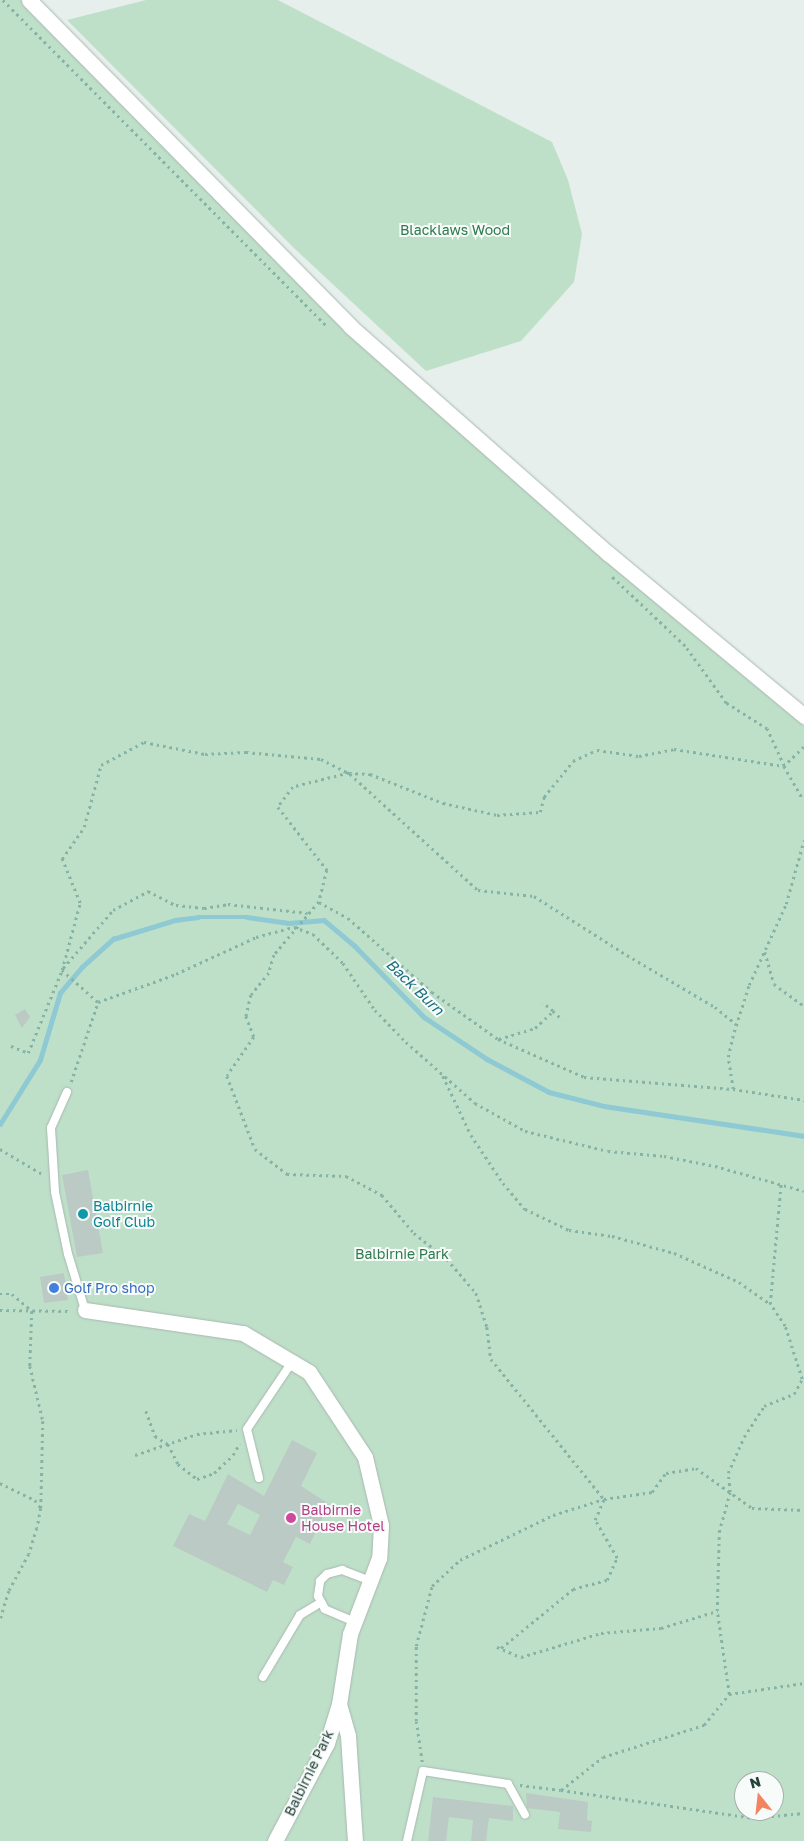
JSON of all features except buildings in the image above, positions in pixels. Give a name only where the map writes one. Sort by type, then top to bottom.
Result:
[{"type":"street","points":[[29,0],[350,326],[609,554],[804,716]]},
{"type":"street","name":"Balbirnie Park","points":[[85,1310],[243,1333],[310,1372],[364,1457],[381,1525],[379,1558],[350,1634],[339,1704],[327,1743],[275,1841]]},
{"type":"street","name":"Balbirnie Park","points":[[339,1704],[348,1736],[355,1841]]},
{"type":"lane","points":[[67,1092],[52,1128],[54,1181],[68,1254],[85,1310]]},
{"type":"lane","points":[[259,1478],[246,1429],[292,1362]]},
{"type":"lane","points":[[356,1622],[332,1613],[320,1603],[318,1588],[320,1581],[334,1570],[349,1572],[371,1581]]},
{"type":"lane","points":[[263,1677],[300,1615],[320,1603]]},
{"type":"lane","points":[[407,1841],[423,1771],[508,1784],[525,1815]]},
{"type":"path","points":[[3,0],[336,333]]},
{"type":"path","points":[[604,570],[684,646],[726,704],[767,728],[784,766],[804,800]]},
{"type":"path","points":[[11,1046],[28,1053],[62,970],[80,904],[62,859],[84,827],[102,766],[144,742],[205,754],[246,752],[321,759],[349,773],[478,890],[534,896],[626,955],[715,1006],[736,1024]]},
{"type":"path","points":[[784,766],[804,748]]},
{"type":"path","points":[[604,1499],[491,1359],[487,1327],[476,1293],[447,1259],[414,1233],[382,1195],[346,1176],[287,1174],[255,1149],[227,1076],[254,1038],[246,1016],[251,995],[269,973],[274,955],[294,927],[319,902],[327,870],[278,807],[293,787],[349,773],[370,774],[443,803],[497,815],[540,812],[544,797],[574,761],[597,750],[639,756],[674,749],[784,766]]},
{"type":"path","points":[[733,1089],[728,1057],[736,1024],[764,951],[786,904],[804,840]]},
{"type":"path","points":[[62,970],[113,910],[148,891],[186,906],[204,908],[228,904],[307,913]]},
{"type":"path","points":[[319,902],[348,918],[432,992],[498,1039],[584,1077],[733,1089],[804,1100]]},
{"type":"path","points":[[98,1002],[176,974],[256,937],[294,927],[313,934],[343,963],[375,1010],[443,1075],[475,1103],[525,1131],[608,1151],[664,1156],[780,1182],[804,1191]]},
{"type":"path","points":[[764,951],[774,984],[804,1006]]},
{"type":"path","points":[[62,970],[98,1002]]},
{"type":"path","points":[[67,1092],[98,1002]]},
{"type":"path","points":[[543,1003],[563,1020]]},
{"type":"path","points":[[498,1039],[535,1028],[552,1011]]},
{"type":"path","points":[[443,1075],[471,1135],[503,1184],[525,1209],[569,1230],[612,1236],[674,1253],[739,1282],[770,1304],[785,1326],[802,1379],[794,1394],[764,1406],[754,1422],[728,1473],[730,1492],[719,1532],[717,1611],[729,1694]]},
{"type":"path","points":[[0,1149],[54,1181]]},
{"type":"path","points":[[770,1304],[780,1182]]},
{"type":"path","points":[[0,1294],[12,1294],[32,1311]]},
{"type":"path","points":[[0,1310],[85,1310]]},
{"type":"path","points":[[0,1620],[9,1591],[29,1554],[41,1508],[43,1421],[30,1366],[32,1311]]},
{"type":"path","points":[[146,1411],[156,1436],[168,1444],[178,1464],[197,1479],[214,1473],[233,1455],[246,1429]]},
{"type":"path","points":[[135,1455],[197,1434],[246,1429]]},
{"type":"path","points":[[423,1771],[416,1721],[416,1646],[432,1586],[460,1560],[553,1515],[604,1499],[652,1492],[666,1473],[696,1468],[752,1508],[804,1510]]},
{"type":"path","points":[[0,1483],[35,1500],[41,1508]]},
{"type":"path","points":[[604,1499],[595,1520],[617,1558],[607,1580],[573,1589],[499,1647],[521,1657],[601,1633],[661,1628],[717,1611]]},
{"type":"path","points":[[561,1790],[603,1757],[704,1726],[729,1694],[804,1683]]},
{"type":"path","points":[[508,1784],[752,1818],[804,1813]]},
{"type":"green space","name":"Balbirnie Park","points":[[0,0],[29,0],[350,326],[804,726],[804,1841],[0,1841]]},
{"type":"green space","name":"Blacklaws Wood","points":[[146,0],[278,0],[552,142],[568,180],[582,234],[574,282],[521,341],[426,371],[295,249],[67,20]]},
{"type":"waterway","name":"Back Burn","points":[[0,1124],[40,1060],[60,993],[82,967],[113,939],[175,920],[198,917],[247,917],[289,923],[324,920],[355,946],[424,1017],[487,1059],[549,1092],[604,1106],[804,1136]]},
{"type":"place","name":"Balbirnie Golf Club","points":[[83,1214]]},
{"type":"place","name":"Golf Pro shop","points":[[54,1288]]},
{"type":"place","name":"Balbirnie House Hotel","points":[[291,1518]]}]
